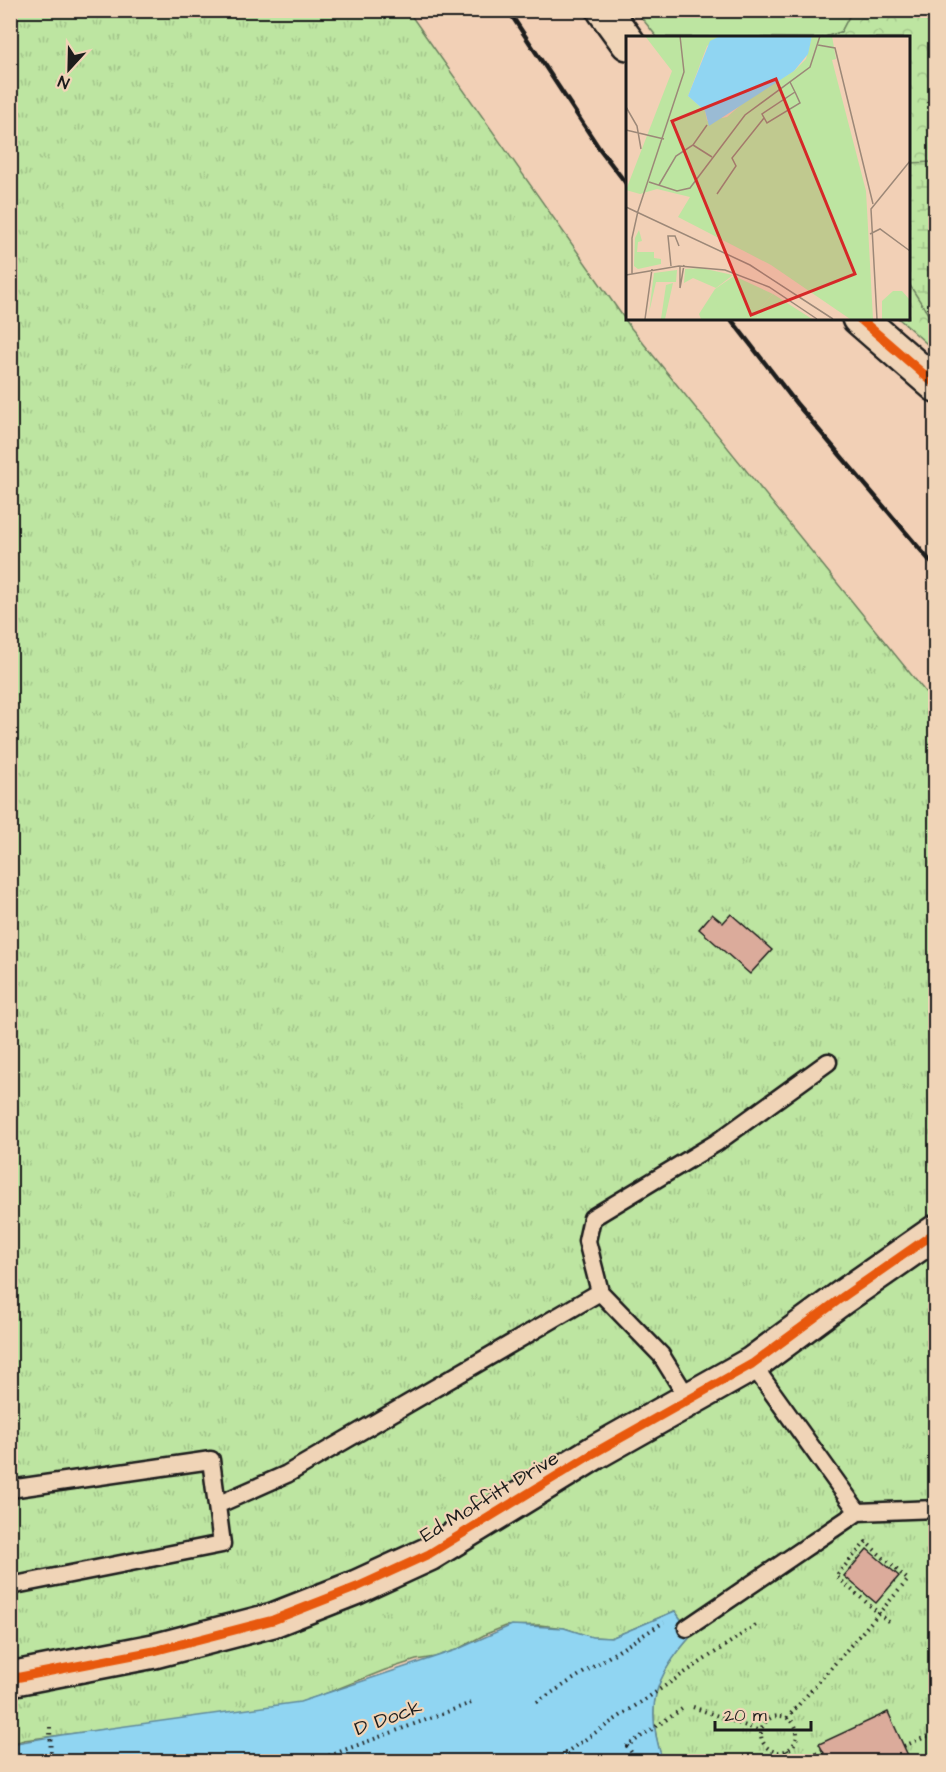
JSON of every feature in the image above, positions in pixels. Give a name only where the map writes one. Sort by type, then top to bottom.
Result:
[{"type":"street","points":[[604,10],[626,40]]},
{"type":"street","points":[[861,320],[936,385]]},
{"type":"street","name":"Ed Moffitt Drive","points":[[10,1679],[154,1651],[273,1620],[357,1587],[429,1554],[594,1453],[752,1364],[936,1232]]},
{"type":"lane","points":[[688,1400],[661,1355],[600,1292],[587,1241],[592,1218],[716,1143],[828,1062]]},
{"type":"lane","points":[[217,1505],[287,1474],[600,1292]]},
{"type":"lane","points":[[752,1364],[858,1512]]},
{"type":"lane","points":[[10,1489],[211,1460],[222,1544],[10,1586]]},
{"type":"lane","points":[[687,1628],[858,1512],[936,1509]]},
{"type":"path","points":[[787,1718],[879,1613],[909,1580],[866,1542],[836,1576],[879,1613],[890,1623]]},
{"type":"path","points":[[537,1702],[670,1618]]},
{"type":"path","points":[[565,1753],[756,1625]]},
{"type":"path","points":[[638,1761],[627,1746],[685,1707]]},
{"type":"path","points":[[693,1707],[760,1731]]},
{"type":"path","points":[[779,1715],[787,1718],[794,1723],[796,1741],[787,1750],[775,1752],[769,1750],[761,1741],[760,1731],[763,1723],[773,1716],[779,1715]]},
{"type":"path","points":[[50,1727],[51,1761]]},
{"type":"path","points":[[904,1746],[928,1736]]},
{"type":"path","points":[[787,1750],[793,1761]]},
{"type":"path","points":[[800,1761],[822,1750]]},
{"type":"green space","points":[[11,11],[408,11],[631,328],[935,704],[935,1761],[662,1761],[654,1723],[656,1693],[668,1666],[692,1635],[675,1611],[611,1638],[591,1637],[564,1628],[540,1625],[506,1626],[456,1650],[385,1670],[272,1712],[92,1731],[24,1740],[11,1744]]},
{"type":"green space","points":[[636,11],[852,11],[841,32],[828,36],[656,36]]},
{"type":"green space","points":[[852,11],[935,11],[935,351],[900,320],[910,320],[910,36],[828,36],[841,32]]},
{"type":"green space","points":[[936,162],[935,325],[910,286],[910,163]]},
{"type":"water","points":[[675,1611],[692,1635],[669,1665],[656,1694],[654,1724],[663,1761],[11,1762],[11,1744],[300,1702],[456,1650],[512,1625],[564,1628],[592,1637],[611,1638]]},
{"type":"building","points":[[712,914],[723,923],[731,914],[772,950],[750,974],[699,929]]},
{"type":"building","points":[[867,1549],[899,1576],[876,1603],[844,1576]]},
{"type":"building","points":[[888,1712],[911,1762],[807,1762],[824,1753],[819,1744]]},
{"type":"railway","points":[[508,10],[599,148],[626,183]]},
{"type":"railway","points":[[732,320],[796,403],[936,568]]},
{"type":"cycle path","points":[[861,320],[936,385]]},
{"type":"cycle path","points":[[10,1679],[154,1651],[273,1620],[357,1587],[429,1554],[594,1453],[752,1364],[936,1232]]}]
